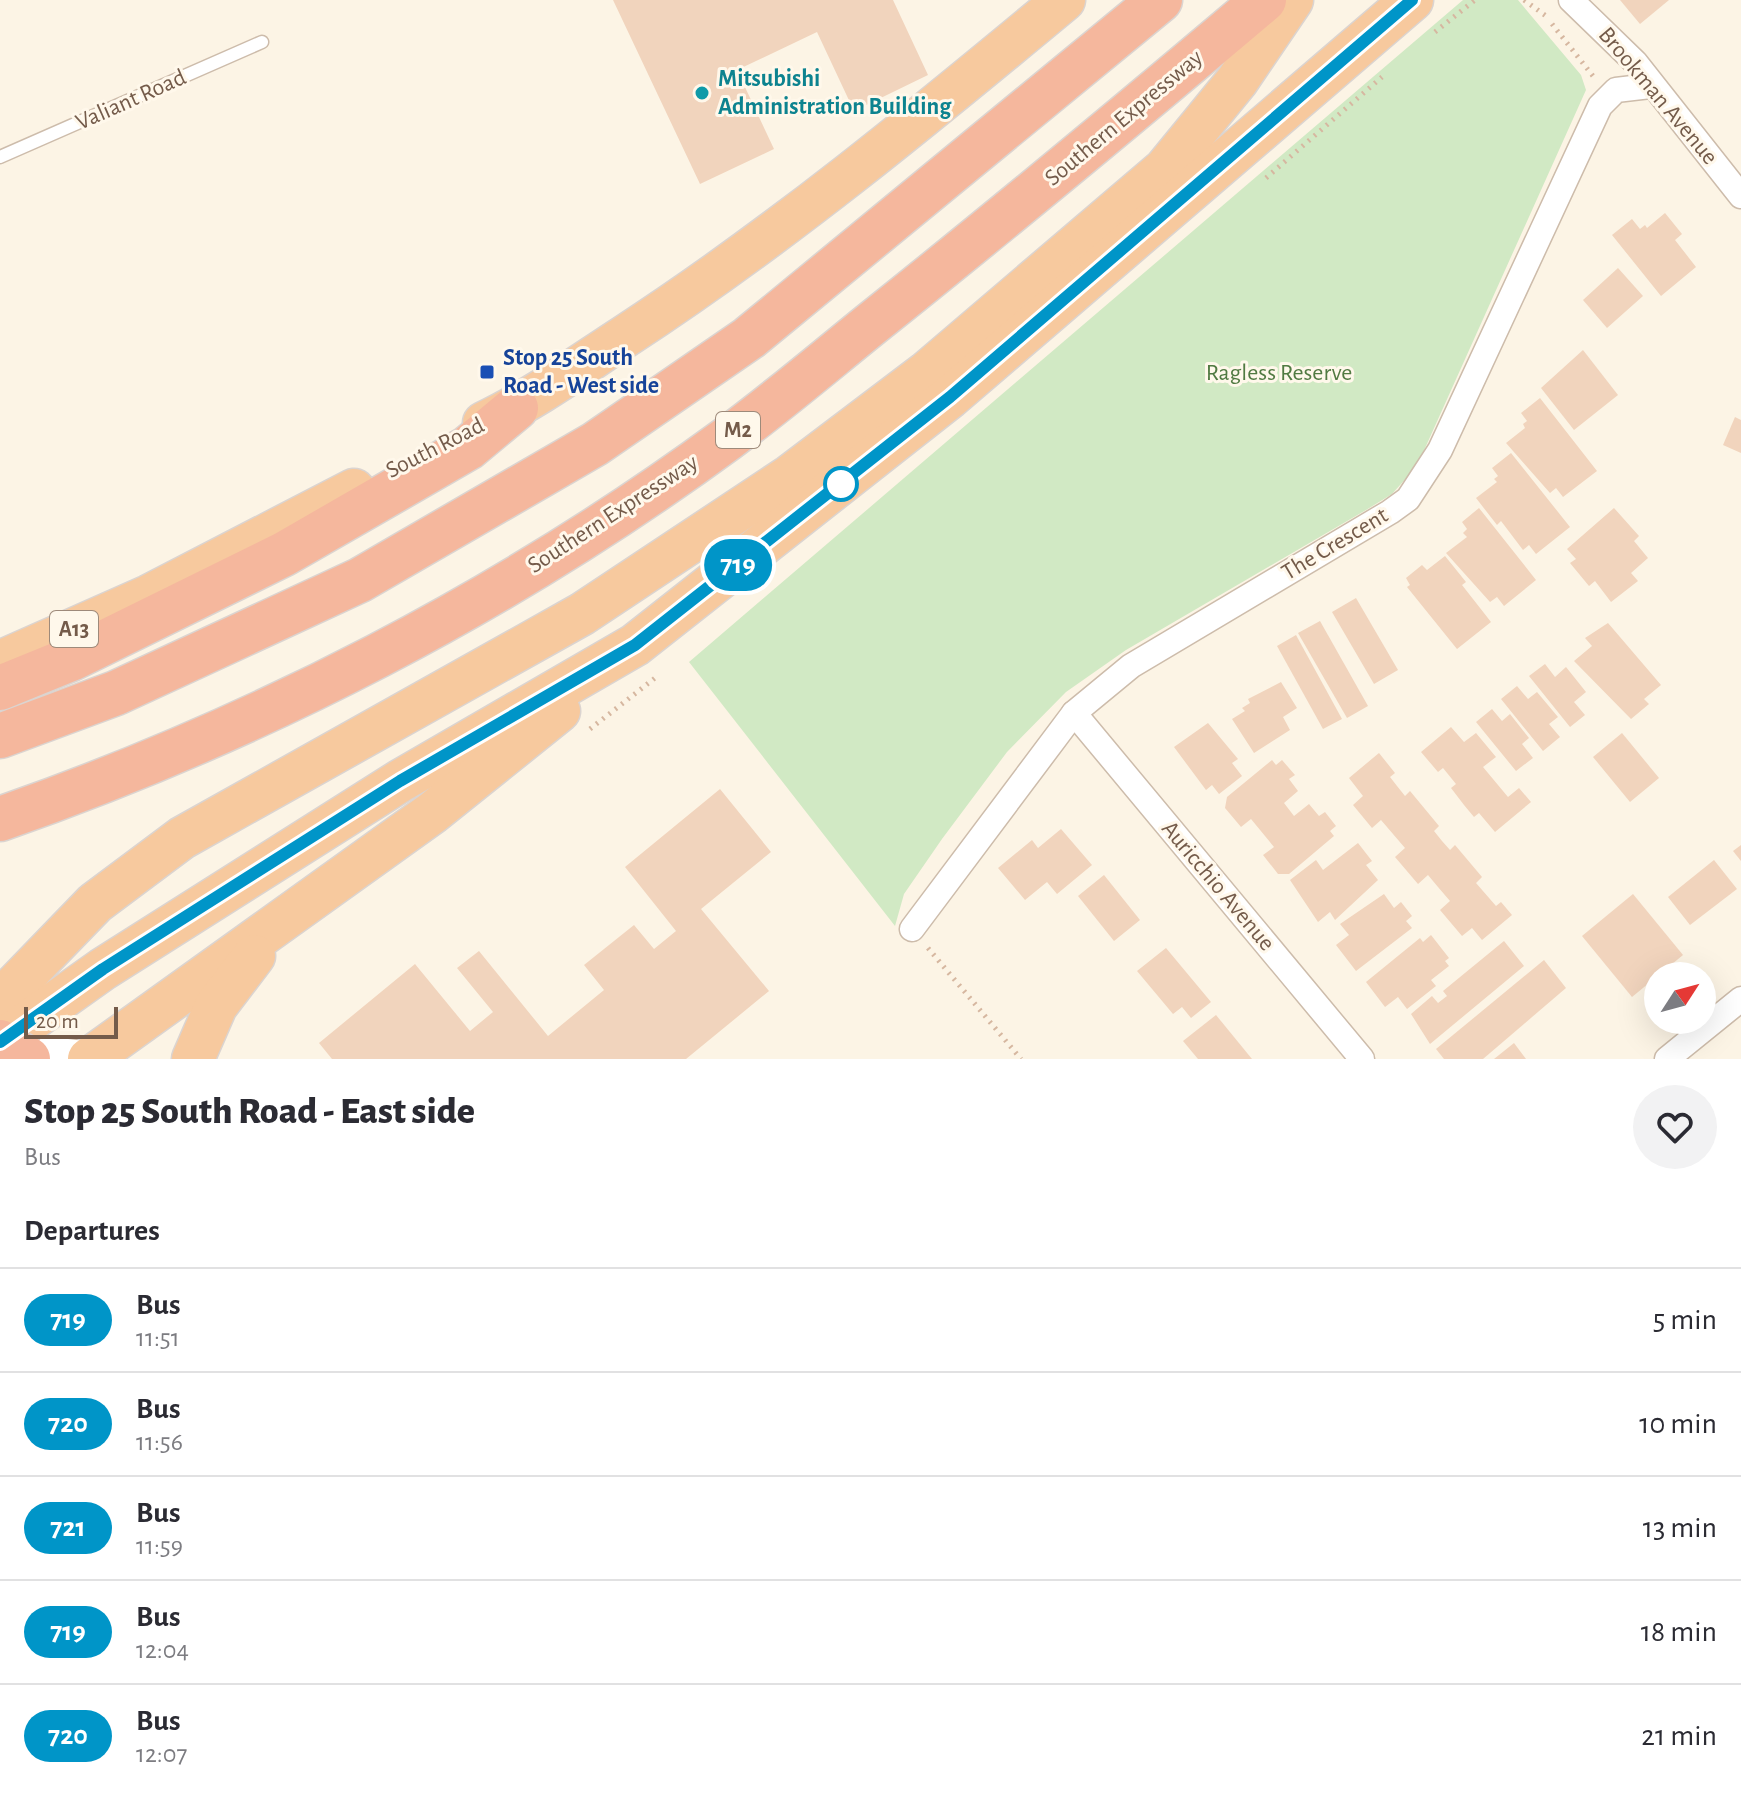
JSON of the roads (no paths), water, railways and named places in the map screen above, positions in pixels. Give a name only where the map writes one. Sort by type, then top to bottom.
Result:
[{"type":"highway","name":"South Road","points":[[0,662],[162,589],[516,408],[793,220],[1064,0]]},
{"type":"highway","points":[[0,736],[130,686],[360,580],[595,444],[749,338],[1160,0]]},
{"type":"highway","name":"Southern Expressway","points":[[0,819],[240,724],[440,622],[508,583],[727,439],[1016,209],[1264,0]]},
{"type":"highway","points":[[0,1001],[95,903],[182,838],[582,614],[790,476],[926,373],[1165,169],[1215,109],[1292,0]]},
{"type":"highway","points":[[90,1059],[477,780],[635,645],[950,397],[1412,0]]},
{"type":"highway","points":[[0,688],[71,659],[284,554],[468,448],[516,408]]},
{"type":"highway","points":[[28,1059],[0,1042],[103,969],[400,781],[635,645]]},
{"type":"highway","points":[[193,1059],[216,1006],[291,913]]},
{"type":"main road","points":[[0,1059],[38,1053],[90,1059]]},
{"type":"street","name":"Brookman Avenue","points":[[1571,0],[1623,49],[1741,196]]},
{"type":"street","name":"The Crescent","points":[[912,929],[1074,713],[1131,666],[1351,537],[1408,499],[1440,450],[1597,110],[1608,95],[1625,87],[1650,86]]},
{"type":"street","name":"Auricchio Avenue","points":[[1074,713],[1362,1059]]},
{"type":"street","points":[[1667,1059],[1741,999]]},
{"type":"lane","name":"Valiant Road","points":[[0,157],[262,42]]},
{"type":"place","name":"Mitsubishi Administration Building","points":[[702,93]]},
{"type":"place","name":"Stop 25 South Road - West side","points":[[487,372]]},
{"type":"park label","name":"Ragless Reserve","points":[[1279,373]]}]
